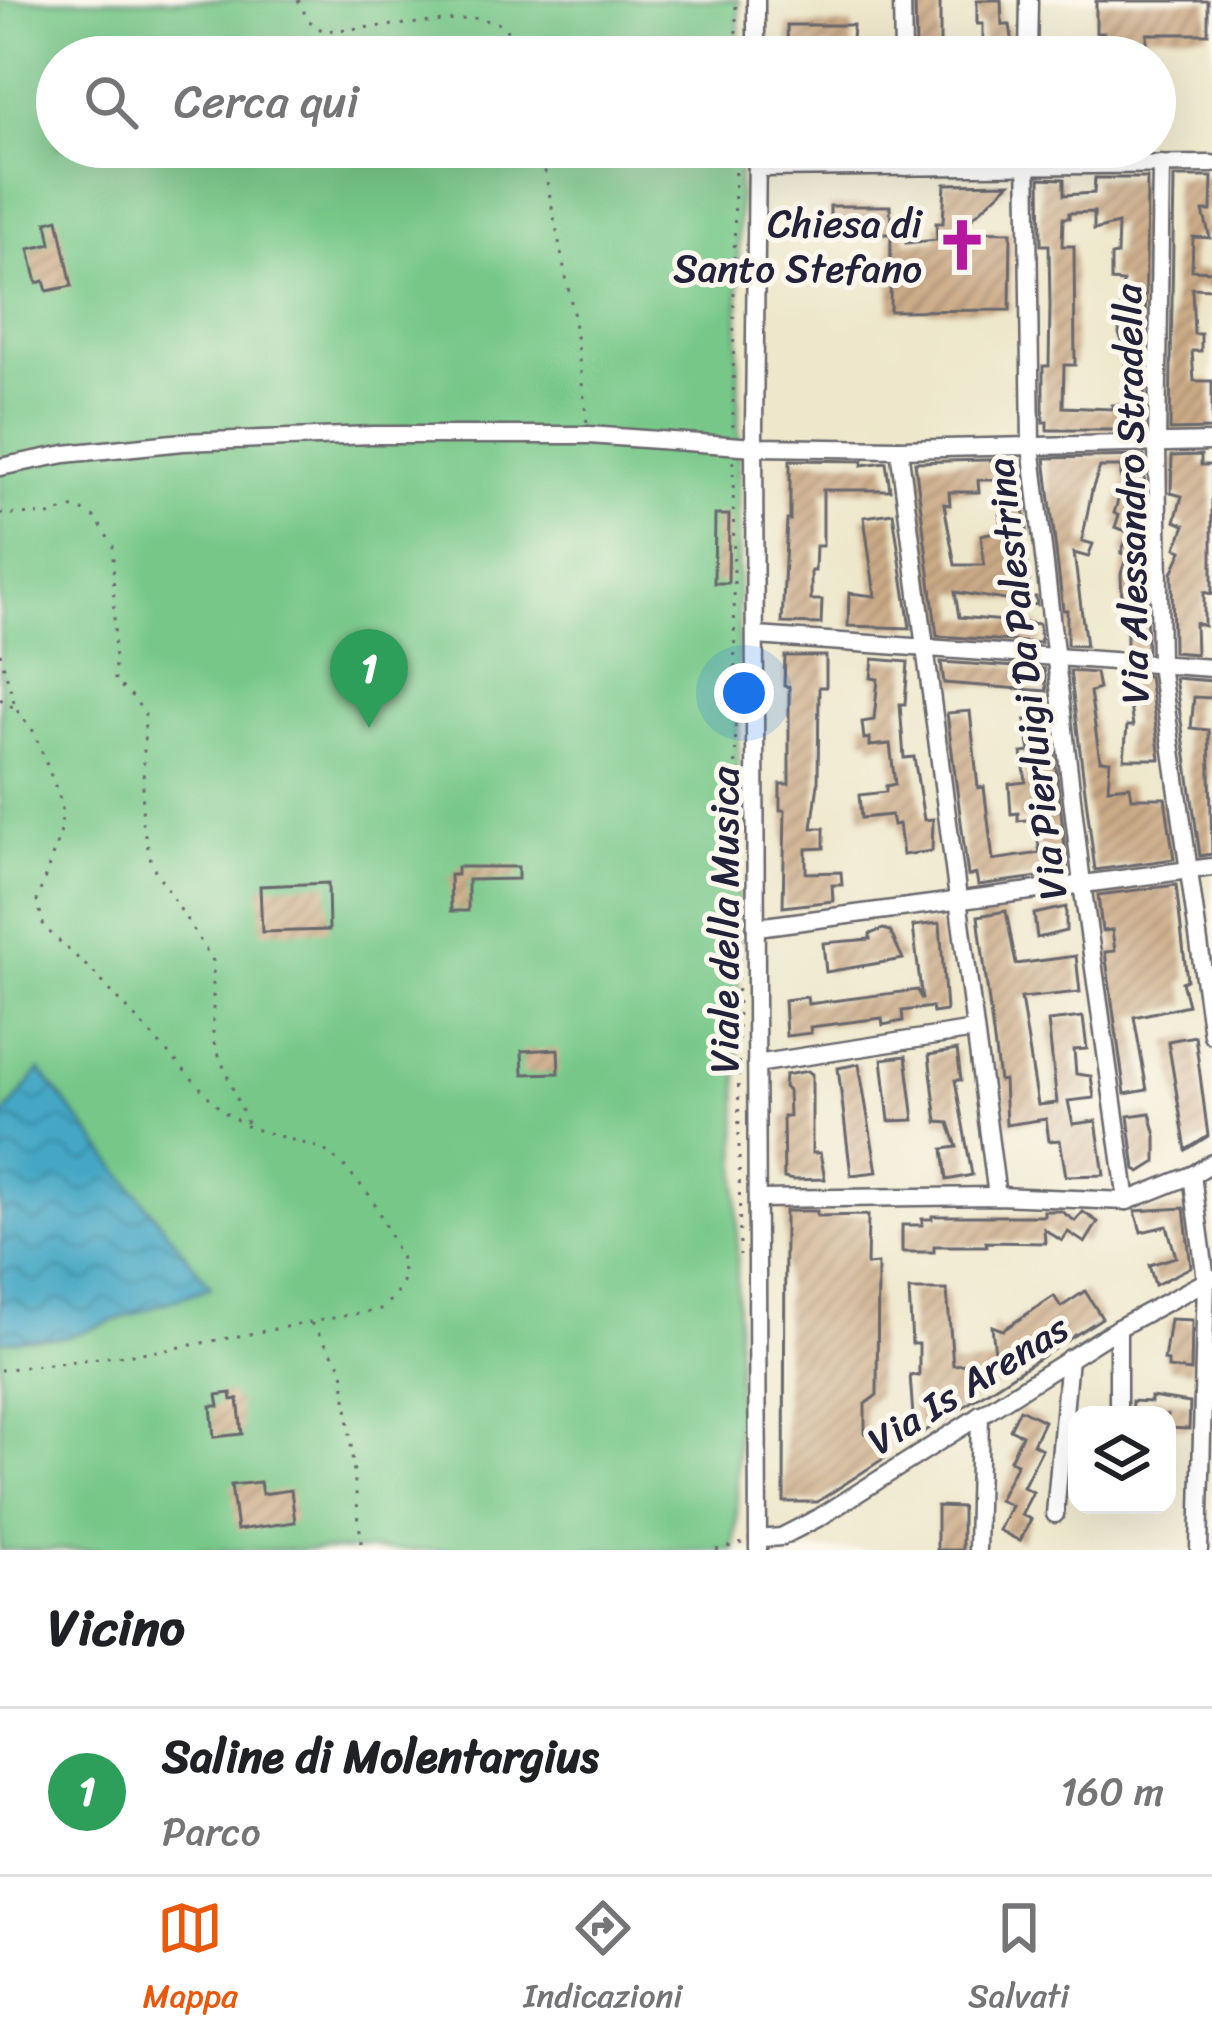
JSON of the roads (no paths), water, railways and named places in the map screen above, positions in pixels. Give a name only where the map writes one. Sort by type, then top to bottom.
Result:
[{"type":"street","points":[[756,0],[756,36]]},
{"type":"street","points":[[902,0],[903,36]]},
{"type":"street","points":[[1028,36],[1029,0]]},
{"type":"street","points":[[1176,164],[1212,164]]},
{"type":"street","name":"Viale della Musica","points":[[750,1546],[758,1198],[758,168]]},
{"type":"street","name":"Via Pierluigi Da Palestrina","points":[[1027,168],[1031,445],[1082,884],[1127,1202]]},
{"type":"street","name":"Via Alessandro Stradella","points":[[1161,168],[1160,665],[1212,1035]]},
{"type":"street","points":[[0,467],[64,454],[183,442],[373,435],[589,435],[755,447],[899,449],[1212,442]]},
{"type":"street","points":[[899,449],[997,1196]]},
{"type":"street","points":[[757,636],[1212,668]]},
{"type":"street","points":[[757,928],[1212,867]]},
{"type":"street","points":[[756,1064],[974,1030]]},
{"type":"street","points":[[758,1198],[997,1196],[1127,1202],[1212,1163]]},
{"type":"street","points":[[1192,1175],[1209,1279],[1199,1550]]},
{"type":"street","name":"Via Is Arenas","points":[[750,1546],[820,1517],[1118,1328],[1209,1279]]},
{"type":"street","points":[[1118,1328],[1118,1406]]},
{"type":"street","points":[[1055,1514],[1069,1358]]},
{"type":"street","points":[[977,1550],[980,1414]]},
{"type":"water","points":[[40,1070],[211,1287],[67,1337],[0,1341],[0,1120]]},
{"type":"place","name":"Chiesa di Santo Stefano","points":[[962,245]]},
{"type":"place","name":"Saline di Molentargius","points":[[369,728]]}]
